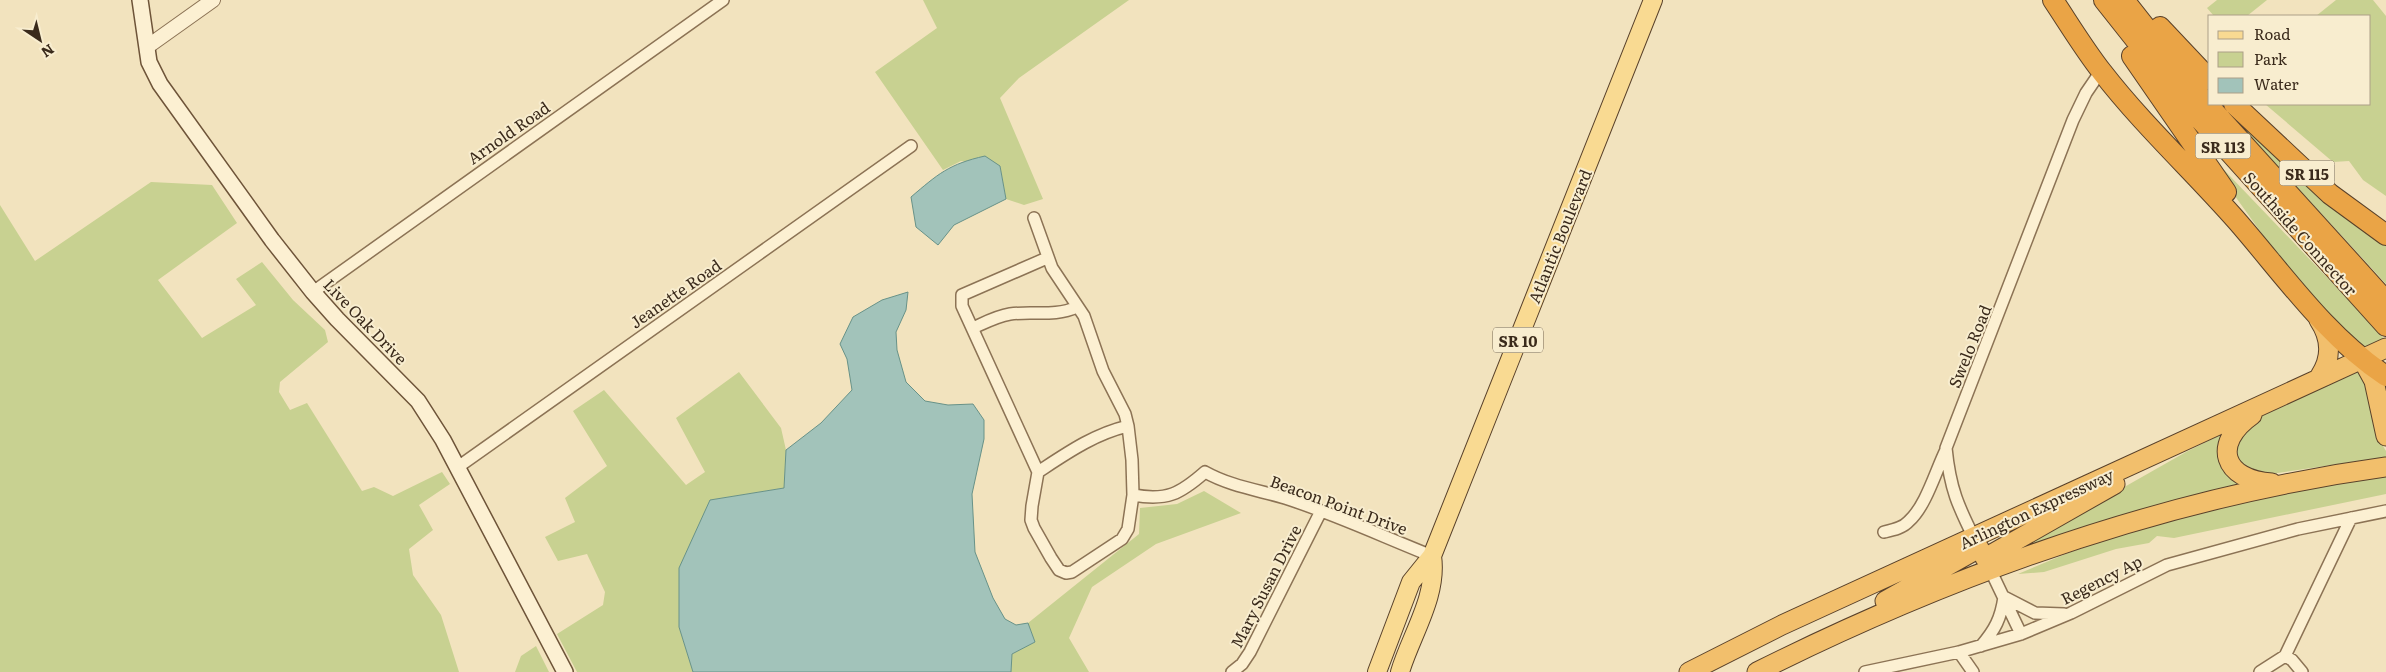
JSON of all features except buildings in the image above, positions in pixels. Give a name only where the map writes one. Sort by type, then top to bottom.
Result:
[{"type":"highway","points":[[2053,0],[2101,71],[2279,270],[2316,315],[2361,358],[2386,376]]},
{"type":"highway","points":[[2095,0],[2279,270]]},
{"type":"highway","name":"Southside Connector","points":[[2104,0],[2188,106],[2357,282],[2386,300]]},
{"type":"highway","name":"Southside Connector","points":[[2124,0],[2198,94],[2357,282],[2386,326]]},
{"type":"highway","points":[[2136,0],[2208,78]]},
{"type":"highway","name":"SR 115","points":[[2235,105],[2330,194],[2386,235]]},
{"type":"highway","points":[[2316,315],[2324,328],[2329,342],[2327,362],[2320,376]]},
{"type":"highway","points":[[1765,668],[2215,426],[2320,376],[2386,348]]},
{"type":"highway","points":[[2361,358],[2374,380],[2386,436]]},
{"type":"highway","points":[[2294,389],[2237,427],[2229,439],[2228,451],[2232,466],[2244,477],[2263,482],[2297,482]]},
{"type":"highway","name":"Arlington Expressway","points":[[1689,672],[1782,625],[1982,553],[2130,522],[2219,499],[2297,482],[2386,467]]},
{"type":"main road","name":"Live Oak Drive","points":[[140,0],[149,62],[160,84],[272,240],[313,292],[418,401],[458,467],[565,672]]},
{"type":"main road","name":"Atlantic Boulevard","points":[[1377,672],[1411,582],[1432,556],[1653,0]]},
{"type":"main road","name":"Atlantic Boulevard","points":[[1400,672],[1431,590],[1434,574],[1432,556]]},
{"type":"street","points":[[147,47],[213,0]]},
{"type":"street","name":"Arnold Road","points":[[313,292],[723,0]]},
{"type":"street","name":"Swelo Road","points":[[2022,634],[1958,506],[1949,477],[1946,448],[2073,120],[2086,93],[2101,71]]},
{"type":"street","name":"Jeanette Road","points":[[458,467],[911,146]]},
{"type":"street","points":[[1034,218],[1047,258],[1084,316],[1103,371],[1121,406],[1128,426],[1133,495],[1128,529],[1122,539],[1066,574],[1059,570],[1051,558],[1031,520],[1038,472],[962,306],[962,295],[1047,258]]},
{"type":"street","points":[[973,328],[996,317],[1012,314],[1053,314],[1067,312],[1077,307]]},
{"type":"street","points":[[1038,472],[1079,444],[1115,429],[1128,426]]},
{"type":"street","points":[[1884,532],[1899,528],[1909,522],[1918,510],[1946,448]]},
{"type":"street","name":"Beacon Point Drive","points":[[1133,495],[1162,498],[1175,494],[1189,486],[1205,472],[1234,485],[1286,498],[1432,556]]},
{"type":"street","name":"Regency Ap","points":[[1866,672],[1959,652],[2022,634],[2071,613],[2167,565],[2283,532],[2386,511]]},
{"type":"street","name":"Mary Susan Drive","points":[[1232,672],[1247,659],[1321,512]]},
{"type":"street","points":[[2260,672],[2285,656],[2351,518]]},
{"type":"street","points":[[1981,646],[1994,631],[2001,616],[2004,597],[2035,613],[2071,613]]},
{"type":"street","points":[[1959,652],[1974,672]]},
{"type":"street","points":[[2285,656],[2292,660],[2302,672]]},
{"type":"green space","points":[[923,0],[1129,0],[1019,78],[1000,98],[1043,199],[1024,205],[1006,199],[1000,166],[961,161],[943,170],[875,72],[937,28]]},
{"type":"green space","points":[[2217,0],[2267,0],[2248,15],[2213,15],[2207,8]]},
{"type":"green space","points":[[2336,0],[2373,0],[2386,16],[2386,196],[2363,180],[2349,161],[2333,162],[2266,105],[2371,105],[2371,15],[2317,15]]},
{"type":"green space","points":[[2222,105],[2229,105],[2386,239],[2386,284]]},
{"type":"green space","points":[[2207,152],[2386,341],[2361,351],[2283,263],[2204,153]]},
{"type":"green space","points":[[151,182],[212,185],[237,223],[158,280],[202,338],[256,305],[236,279],[262,262],[293,300],[325,330],[328,342],[280,382],[279,392],[290,410],[307,403],[362,491],[374,487],[393,496],[442,472],[450,484],[419,505],[433,530],[409,549],[413,575],[441,615],[459,672],[0,672],[0,205],[35,261]]},
{"type":"green space","points":[[2349,369],[2365,369],[2380,441],[2386,451],[2386,457],[2264,475],[2253,473],[2242,464],[2235,449],[2249,426],[2261,416]]},
{"type":"green space","points":[[739,372],[781,428],[786,450],[784,488],[710,500],[679,627],[693,672],[577,672],[557,634],[603,605],[605,592],[587,554],[558,561],[545,537],[575,522],[565,498],[607,466],[573,411],[604,390],[686,485],[705,472],[676,418]]},
{"type":"green space","points":[[2226,432],[2249,484],[2001,557],[2186,452]]},
{"type":"green space","points":[[2386,473],[2386,494],[2174,538],[2157,536],[2149,543],[2116,549],[2044,572],[2018,574],[2068,553],[2170,517]]},
{"type":"green space","points":[[1204,491],[1241,513],[1156,544],[1092,587],[1069,638],[1089,672],[1011,672],[1012,654],[1035,642],[1028,623],[1139,534],[1140,508],[1177,504]]},
{"type":"green space","points":[[536,646],[549,672],[515,672],[521,656]]},
{"type":"water","points":[[985,156],[1000,166],[1006,199],[954,225],[938,245],[916,227],[911,197],[953,166]]},
{"type":"water","points":[[908,292],[906,310],[896,332],[897,350],[906,382],[925,401],[948,405],[973,404],[984,420],[984,439],[972,494],[975,552],[993,598],[1005,619],[1016,625],[1028,623],[1035,642],[1012,654],[1011,672],[693,672],[679,627],[679,568],[710,500],[784,488],[786,450],[821,423],[852,390],[847,359],[840,344],[853,317],[882,300]]}]
